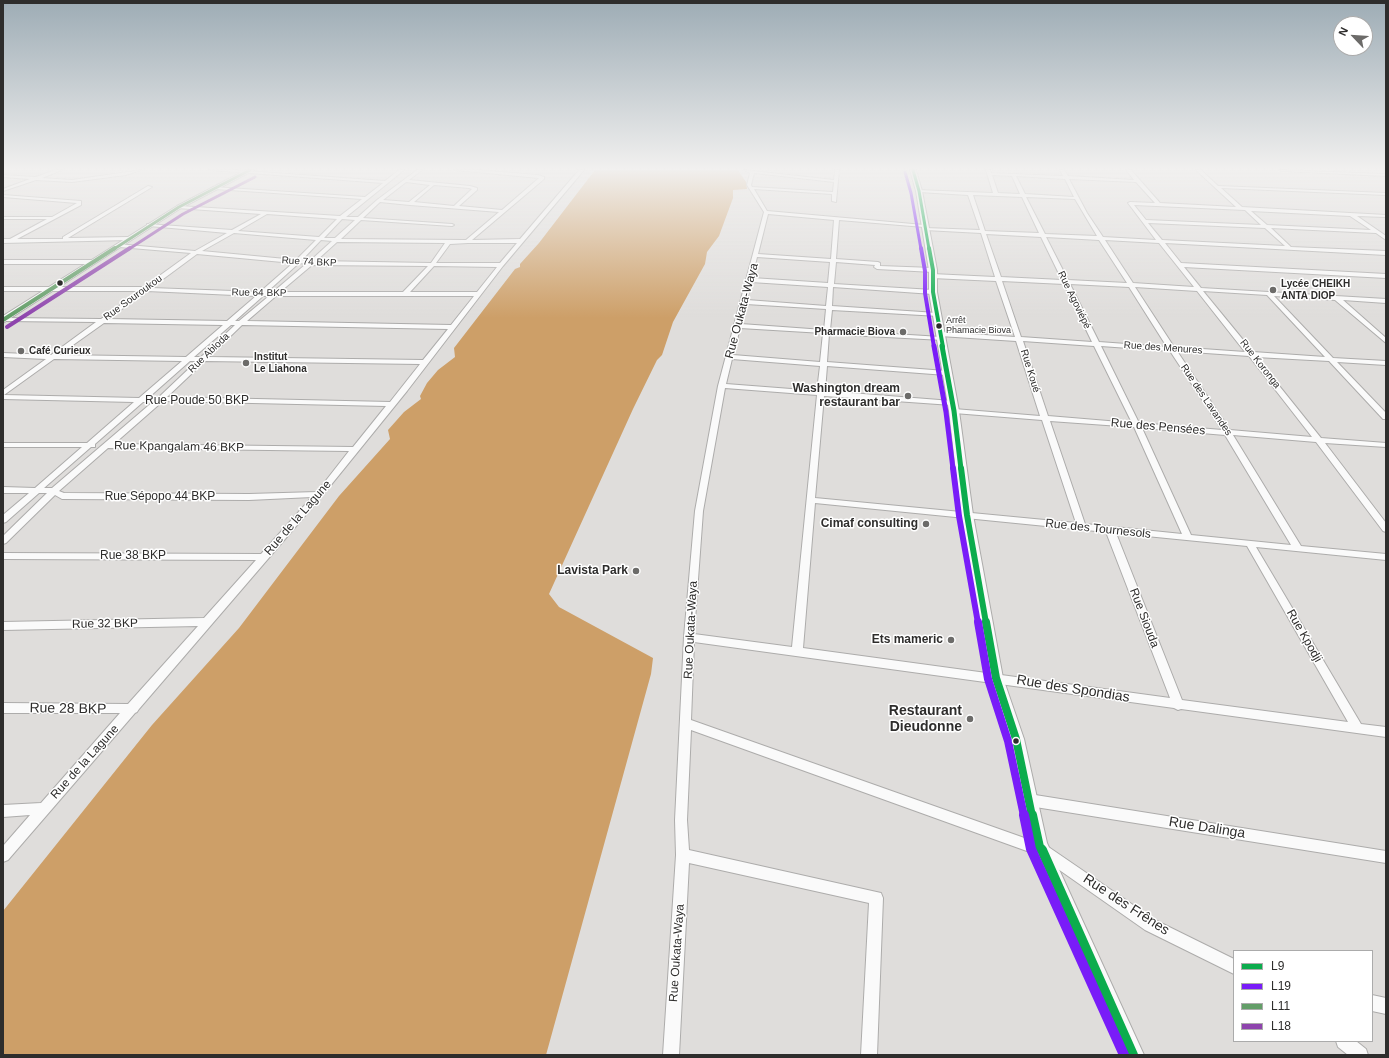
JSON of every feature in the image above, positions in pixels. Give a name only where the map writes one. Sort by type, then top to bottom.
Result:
[{"type":"main road","points":[[4,317],[52,288],[155,219]]},
{"type":"main road","points":[[4,317],[40,288],[82,262],[123,241],[159,219]]},
{"type":"street","points":[[3,244],[49,219]]},
{"type":"street","points":[[64,239],[96,219]]},
{"type":"street","name":"Rue Souroukou","points":[[3,393],[195,253],[255,219]]},
{"type":"street","points":[[3,520],[35,490],[90,445],[229,323],[259,294],[297,262],[340,219]]},
{"type":"street","name":"Rue Abloda","points":[[3,541],[54,491],[161,399],[241,323],[311,263],[358,219]]},
{"type":"street","points":[[377,219],[452,225]]},
{"type":"street","points":[[467,242],[492,219]]},
{"type":"street","name":"Rue de la Lagune","points":[[3,856],[133,709],[206,622],[319,494],[425,362],[477,294],[540,219]]},
{"type":"street","name":"Rue Oukata-Waya","points":[[671,1055],[683,855],[681,820],[690,637],[700,511],[722,386],[764,219]]},
{"type":"street","points":[[797,651],[837,219]]},
{"type":"street","points":[[850,219],[982,231],[1386,253]]},
{"type":"street","points":[[924,219],[933,273],[933,292],[953,407],[967,515],[996,678],[1016,739],[1039,847],[1042,850],[1133,1055]]},
{"type":"street","name":"Rue Koué","points":[[978,219],[1020,338],[1081,526]]},
{"type":"street","name":"Rue Agoviépé","points":[[1035,219],[1064,282],[1137,426],[1188,538]]},
{"type":"street","name":"Rue des Lavandes","points":[[1089,219],[1171,348],[1228,433],[1298,548]]},
{"type":"street","points":[[1257,219],[1290,248]]},
{"type":"street","points":[[1359,219],[1386,238]]},
{"type":"street","points":[[1145,221],[1377,232]]},
{"type":"street","name":"Rue Koronga","points":[[1145,221],[1320,440],[1386,529]]},
{"type":"street","points":[[149,226],[335,240],[449,242],[522,241]]},
{"type":"street","name":"Rue 74 BKP","points":[[3,241],[64,239],[123,241],[195,253],[311,263],[501,265]]},
{"type":"street","points":[[405,294],[432,265],[449,242]]},
{"type":"street","points":[[756,255],[878,264],[877,267],[999,278],[1386,302]]},
{"type":"street","points":[[3,262],[92,262]]},
{"type":"street","points":[[1180,264],[1386,276]]},
{"type":"street","points":[[750,280],[830,284],[933,292]]},
{"type":"street","name":"Rue 64 BKP","points":[[3,289],[145,289],[259,294],[477,294]]},
{"type":"street","points":[[1270,295],[1386,417]]},
{"type":"street","points":[[1338,299],[1386,341]]},
{"type":"street","points":[[744,302],[937,314]]},
{"type":"street","points":[[4,317],[452,327]]},
{"type":"street","name":"Rue des Menures","points":[[737,326],[826,332],[1020,338],[1386,363]]},
{"type":"street","points":[[3,355],[425,362]]},
{"type":"street","points":[[729,357],[946,373]]},
{"type":"street","name":"Rue des Pensées","points":[[722,386],[953,407],[1045,418],[1386,445]]},
{"type":"street","name":"Rue Poude 50 BKP","points":[[3,397],[391,404]]},
{"type":"street","name":"Rue Kpangalam 46 BKP","points":[[3,445],[355,449]]},
{"type":"street","name":"Rue Sépopo 44 BKP","points":[[3,490],[54,491],[62,496],[249,497],[319,494]]},
{"type":"street","name":"Rue des Tournesols","points":[[811,500],[1386,557]]},
{"type":"street","name":"Rue Siouda","points":[[1110,530],[1178,705]]},
{"type":"street","name":"Rue Kpodji","points":[[1250,544],[1358,729]]},
{"type":"street","name":"Rue 38 BKP","points":[[3,556],[263,557]]},
{"type":"street","name":"Rue 32 BKP","points":[[3,626],[206,622]]},
{"type":"street","name":"Rue des Spondias","points":[[690,637],[996,678],[1178,705],[1386,732]]},
{"type":"street","name":"Rue 28 BKP","points":[[3,708],[133,709]]},
{"type":"street","name":"Rue des Frênes","points":[[686,723],[1042,850],[1150,925],[1233,966]]},
{"type":"street","name":"Rue Dalinga","points":[[1029,800],[1386,857]]},
{"type":"street","points":[[3,811],[43,809]]},
{"type":"street","points":[[683,855],[876,898],[869,1055]]},
{"type":"street","points":[[1373,1003],[1386,1006]]},
{"type":"street","points":[[1345,1042],[1360,1055]]},
{"type":"shaded area","points":[[557,219],[725,219],[719,236],[707,252],[705,264],[673,322],[662,355],[657,360],[633,409],[549,594],[559,607],[653,658],[651,674],[546,1055],[3,1055],[3,911],[152,725],[239,628],[339,496],[390,439],[388,430],[404,412],[421,399],[420,396],[427,383],[438,370],[455,357],[454,348],[515,269],[520,267],[520,264]]},
{"type":"transit line","name":"L11","points":[[3,320],[160,219]]},
{"type":"transit line","name":"L18","points":[[7,327],[175,219]]},
{"type":"transit line","name":"L19","points":[[916,219],[925,271],[925,293],[946,412],[959,516],[988,679],[1008,741],[1031,849],[1124,1055]]},
{"type":"transit line","name":"L9","points":[[924,219],[933,270],[933,292],[954,411],[967,515],[996,678],[1016,739],[1039,847],[1042,850],[1133,1055]]},
{"type":"place","name":"Lycée CHEIKH ANTA DIOP","points":[[1273,290]]},
{"type":"place","name":"Arrêt Phamacie Biova","points":[[939,326]]},
{"type":"place","name":"Pharmacie Biova","points":[[903,332]]},
{"type":"place","name":"Café Curieux","points":[[21,351]]},
{"type":"place","name":"Institut Le Liahona","points":[[246,363]]},
{"type":"place","name":"Washington dream restaurant bar","points":[[908,396]]},
{"type":"place","name":"Cimaf consulting","points":[[926,524]]},
{"type":"place","name":"Lavista Park","points":[[636,571]]},
{"type":"place","name":"Ets mameric","points":[[951,640]]},
{"type":"place","name":"Restaurant Dieudonne","points":[[970,719]]}]
